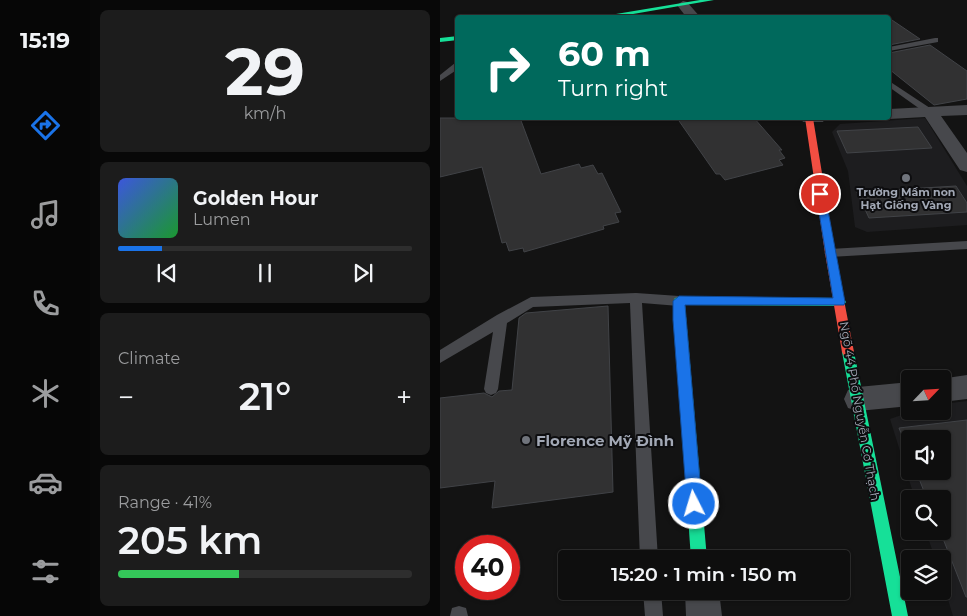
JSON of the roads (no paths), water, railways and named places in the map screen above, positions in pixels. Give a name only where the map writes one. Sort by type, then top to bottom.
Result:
[{"type":"street","points":[[615,15],[711,0]]},
{"type":"street","points":[[683,5],[692,15]]},
{"type":"street","points":[[440,40],[455,38]]},
{"type":"street","points":[[891,114],[967,110]]},
{"type":"street","points":[[930,112],[967,166]]},
{"type":"street","name":"Ngõ 44 Phố Nguyễn Cơ Thạch","points":[[809,120],[830,253],[866,450],[900,616]]},
{"type":"street","points":[[698,550],[679,301],[840,302]]},
{"type":"street","points":[[951,389],[967,387]]},
{"type":"street","points":[[858,399],[901,395]]},
{"type":"street","points":[[703,600],[704,616]]},
{"type":"lane","points":[[891,49],[935,40]]},
{"type":"lane","points":[[440,79],[455,67]]},
{"type":"lane","points":[[891,85],[930,112]]},
{"type":"lane","points":[[830,253],[967,245]]},
{"type":"lane","points":[[636,298],[650,550]]},
{"type":"lane","points":[[440,356],[531,302],[636,298],[679,301]]},
{"type":"lane","points":[[491,389],[501,319]]},
{"type":"lane","points":[[653,600],[654,616]]},
{"type":"place","name":"Trường Mầm non Hạt Giống Vàng","points":[[906,178]]},
{"type":"place","name":"Florence Mỹ Đình","points":[[526,440]]}]
